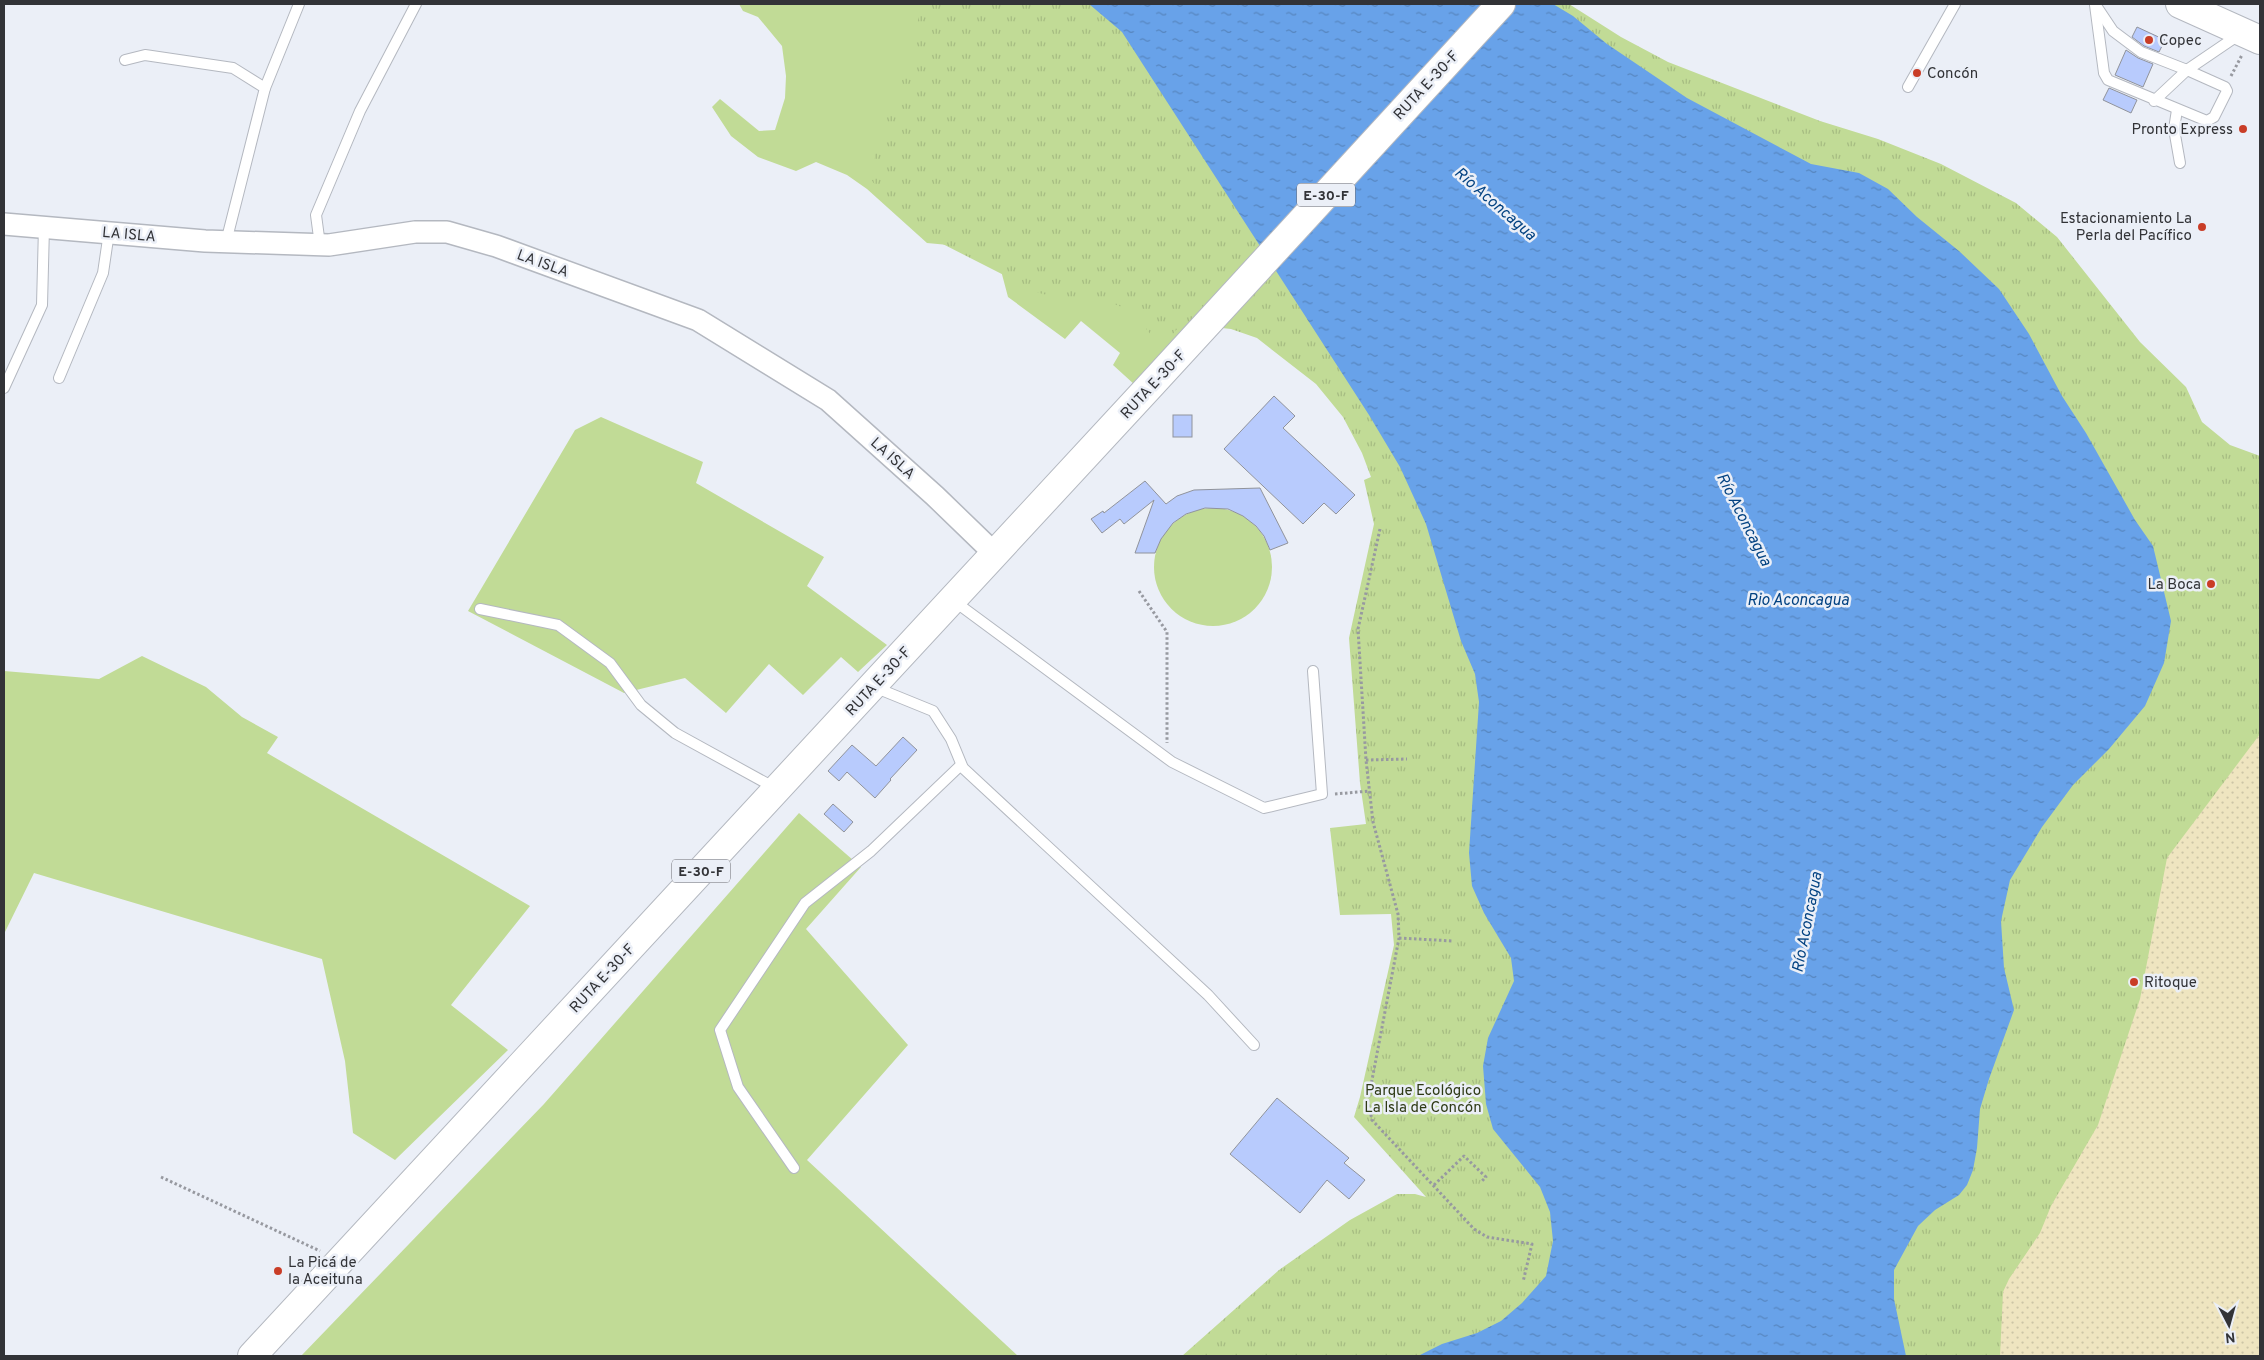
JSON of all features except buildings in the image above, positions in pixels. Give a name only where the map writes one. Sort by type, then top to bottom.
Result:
[{"type":"main road","name":"RUTA E-30-F","points":[[252,1356],[995,554],[1501,4]]},
{"type":"main road","points":[[2180,4],[2252,36]]},
{"type":"street","name":"LA ISLA","points":[[4,224],[226,242],[320,245],[415,232],[447,232],[496,246],[698,320],[828,400],[935,496],[995,554]]},
{"type":"lane","points":[[226,242],[264,88],[299,4]]},
{"type":"lane","points":[[320,245],[316,215],[360,111],[416,4]]},
{"type":"lane","points":[[1908,87],[1955,4]]},
{"type":"lane","points":[[2095,4],[2113,31],[2142,52],[2225,87],[2226,94],[2210,121],[2154,101],[2108,80],[2104,73],[2095,4]]},
{"type":"lane","points":[[2154,101],[2187,70],[2252,36]]},
{"type":"lane","points":[[125,60],[145,55],[233,68],[264,88]]},
{"type":"lane","points":[[2177,110],[2174,129],[2180,163]]},
{"type":"lane","points":[[4,388],[42,305],[44,227]]},
{"type":"lane","points":[[59,378],[103,273],[109,232]]},
{"type":"lane","points":[[952,600],[1167,758],[1264,808],[1322,794],[1313,671]]},
{"type":"lane","points":[[480,609],[558,625],[610,663],[641,706],[676,733],[777,789]]},
{"type":"lane","points":[[873,686],[933,711],[951,739],[961,765],[1208,995],[1254,1045]]},
{"type":"lane","points":[[794,1168],[738,1087],[720,1030],[805,903],[871,851],[961,765]]},
{"type":"path","points":[[2225,87],[2252,36]]},
{"type":"path","points":[[1380,529],[1358,629],[1366,760],[1373,822],[1398,914],[1399,938],[1368,1101],[1372,1120],[1474,1229],[1487,1237],[1532,1244],[1524,1282]]},
{"type":"path","points":[[1139,591],[1166,632],[1167,758]]},
{"type":"path","points":[[1366,760],[1408,759]]},
{"type":"path","points":[[1322,794],[1370,792]]},
{"type":"path","points":[[1399,938],[1453,941]]},
{"type":"path","points":[[1434,1185],[1464,1156],[1486,1177],[1481,1182]]},
{"type":"path","points":[[161,1177],[341,1261]]},
{"type":"green space","points":[[739,4],[1089,4],[1260,247],[1135,385],[1113,365],[1120,353],[1081,321],[1065,339],[1008,297],[999,263],[959,246],[927,243],[867,189],[847,175],[816,162],[796,171],[758,157],[731,136],[712,107],[720,99],[759,131],[775,130],[785,98],[786,76],[782,46],[758,17],[743,11]]},
{"type":"green space","name":"Rio Aconcagua","points":[[917,4],[1569,4],[1621,37],[1668,62],[1820,121],[1878,139],[1941,164],[2016,203],[2057,237],[2140,342],[2186,387],[2202,422],[2230,445],[2260,456],[2260,734],[2167,858],[2140,999],[2098,1125],[2051,1206],[2040,1233],[2009,1279],[2003,1292],[2000,1356],[1182,1356],[1279,1270],[1350,1220],[1397,1194],[1415,1194],[1426,1197],[1354,1117],[1394,945],[1391,914],[1340,915],[1330,828],[1366,824],[1360,783],[1349,638],[1374,524],[1364,480],[1371,477],[1362,453],[1343,417],[1316,384],[1257,338],[1231,329],[1186,324],[1179,327],[1171,336],[1164,339],[1156,338],[1127,309],[1114,304],[1068,300],[1039,293],[929,237],[888,203],[870,178],[881,132],[913,51],[917,35]]},
{"type":"green space","points":[[601,417],[703,462],[696,483],[824,557],[807,586],[887,645],[858,672],[841,657],[803,695],[769,664],[726,713],[685,678],[624,693],[468,611],[575,430]]},
{"type":"green space","points":[[1213,508],[1236,512],[1255,525],[1268,544],[1272,567],[1268,590],[1255,609],[1236,622],[1213,626],[1190,622],[1171,609],[1158,590],[1154,567],[1158,544],[1171,525],[1190,512]]},
{"type":"green space","points":[[142,656],[206,687],[242,717],[278,737],[267,753],[530,906],[451,1005],[508,1050],[395,1160],[353,1133],[345,1061],[322,959],[34,873],[4,934],[4,671],[99,679]]},
{"type":"green space","points":[[799,813],[861,867],[806,929],[908,1045],[807,1160],[1018,1356],[301,1356],[544,1104]]},
{"type":"sand","name":"Ritoque","points":[[2260,541],[2260,1356],[1906,1356]]},
{"type":"water","name":"Rio Aconcagua","points":[[1089,4],[1553,4],[1573,16],[1607,44],[1687,98],[1811,164],[1859,173],[1888,189],[1999,289],[2029,334],[2062,396],[2086,433],[2135,520],[2153,546],[2171,621],[2164,663],[2145,706],[2109,749],[2073,785],[2042,827],[2010,880],[2001,921],[2004,968],[2014,1010],[1980,1109],[1977,1148],[1973,1170],[1967,1185],[1959,1195],[1935,1210],[1918,1226],[1894,1270],[1894,1299],[1906,1356],[1418,1356],[1442,1344],[1477,1333],[1501,1321],[1522,1303],[1546,1276],[1553,1241],[1550,1212],[1540,1187],[1493,1129],[1486,1104],[1483,1066],[1488,1038],[1514,981],[1511,958],[1484,913],[1472,886],[1469,853],[1479,702],[1475,674],[1461,641],[1426,524],[1400,467],[1369,415],[1122,32]]},
{"type":"place","name":"Copec","points":[[2149,40]]},
{"type":"place","name":"Concón","points":[[1917,73]]},
{"type":"place","name":"Pronto Express","points":[[2243,129]]},
{"type":"place","name":"Estacionamiento La Perla del Pacífico","points":[[2202,227]]},
{"type":"place","name":"La Boca","points":[[2211,584]]},
{"type":"place","name":"Ritoque","points":[[2134,982]]},
{"type":"place","name":"La Picá de la Aceituna","points":[[278,1271]]},
{"type":"water label","name":"Río Aconcagua","points":[[1496,203]]},
{"type":"water label","name":"Río Aconcagua","points":[[1745,519]]},
{"type":"water label","name":"Río Aconcagua","points":[[1806,922]]},
{"type":"park label","name":"Parque Ecológico La Isla de Concón","points":[[1423,1098]]}]
